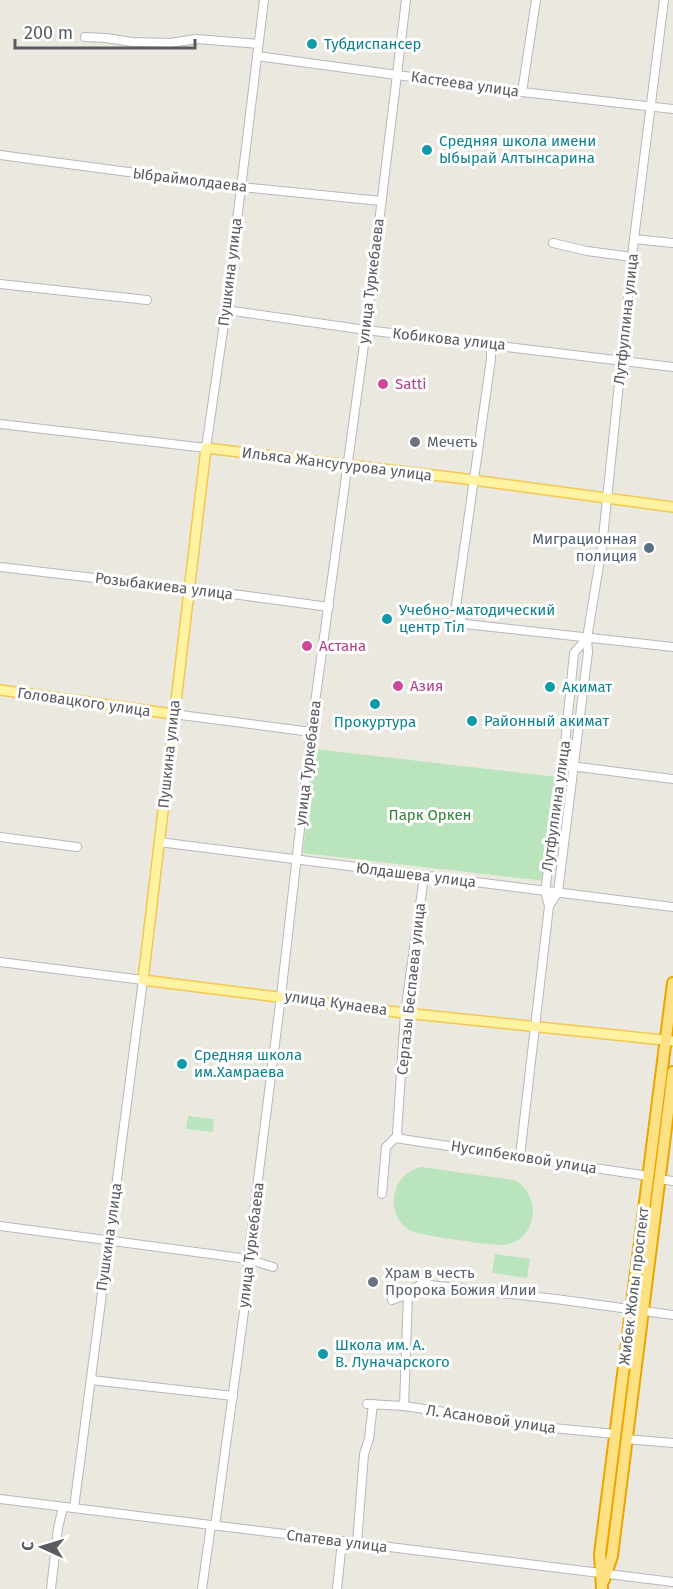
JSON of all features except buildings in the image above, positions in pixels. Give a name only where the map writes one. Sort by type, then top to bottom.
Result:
[{"type":"highway","name":"Жибек Жолы проспект","points":[[603,1574],[612,1556],[626,1439],[637,1310],[654,1178],[673,983]]},
{"type":"highway","name":"Жибек Жолы проспект","points":[[654,1178],[673,1072]]},
{"type":"highway","name":"Жибек Жолы проспект","points":[[602,1589],[603,1574],[600,1554],[615,1434],[637,1310]]},
{"type":"main road","name":"Ильяса Жансугурова улица","points":[[206,448],[673,507]]},
{"type":"main road","name":"Пушкина улица","points":[[143,980],[206,448]]},
{"type":"main road","name":"Головацкого улица","points":[[0,690],[173,714]]},
{"type":"main road","name":"улица Кунаева","points":[[143,980],[405,1013],[669,1041]]},
{"type":"street","name":"Пушкина улица","points":[[206,448],[226,310],[264,0]]},
{"type":"street","name":"улица Туркебаева","points":[[202,1589],[245,1304],[248,1259],[311,732],[366,330],[406,0]]},
{"type":"street","points":[[522,92],[536,0]]},
{"type":"street","name":"Лутфуллина улица","points":[[549,906],[558,892],[574,766],[588,652],[587,638],[608,498],[634,239],[664,0]]},
{"type":"street","points":[[85,37],[132,42],[171,43],[196,39],[258,44]]},
{"type":"street","name":"Кастеева улица","points":[[257,56],[522,92],[673,109]]},
{"type":"street","name":"Ыбраймолдаева","points":[[0,155],[241,187],[381,201]]},
{"type":"street","points":[[634,239],[673,243]]},
{"type":"street","points":[[553,243],[632,257]]},
{"type":"street","points":[[0,284],[147,300]]},
{"type":"street","name":"Кобикова улица","points":[[226,310],[366,330],[673,367]]},
{"type":"street","points":[[491,344],[491,359],[456,606],[460,619],[465,624],[673,647]]},
{"type":"street","name":"Ильяса Жансугурова улица","points":[[0,423],[206,448]]},
{"type":"street","name":"Розыбакиева улица","points":[[0,567],[329,607]]},
{"type":"street","name":"Лутфуллина улица","points":[[520,1156],[549,906],[545,891],[563,765],[574,653],[587,638]]},
{"type":"street","name":"Головацкого улица","points":[[173,714],[311,732]]},
{"type":"street","points":[[563,765],[673,778]]},
{"type":"street","points":[[0,837],[77,847]]},
{"type":"street","name":"Юлдашева улица","points":[[159,842],[673,908]]},
{"type":"street","name":"Сергазы Беспаева улица","points":[[382,1194],[386,1147],[397,1137],[405,1013],[423,876]]},
{"type":"street","name":"улица Кунаева","points":[[0,962],[143,980]]},
{"type":"street","name":"Пушкина улица","points":[[74,1508],[143,980]]},
{"type":"street","name":"Нусипбековой улица","points":[[397,1137],[673,1181]]},
{"type":"street","points":[[0,1226],[248,1259],[273,1267]]},
{"type":"street","points":[[392,1300],[408,1294],[422,1284],[673,1315]]},
{"type":"street","points":[[404,1406],[408,1294]]},
{"type":"street","points":[[91,1380],[232,1396]]},
{"type":"street","name":"Л. Асановой улица","points":[[357,1543],[364,1454],[369,1439],[370,1404],[404,1406],[553,1428],[615,1434]]},
{"type":"street","points":[[626,1439],[673,1443]]},
{"type":"street","name":"Спатева улица","points":[[0,1499],[673,1582]]},
{"type":"street","points":[[51,1589],[58,1528],[63,1507]]},
{"type":"street","points":[[337,1589],[342,1541]]},
{"type":"green space","name":"Парк Оркен","points":[[315,749],[557,777],[545,881],[303,853]]},
{"type":"green space","points":[[188,1116],[214,1119],[213,1132],[186,1129]]},
{"type":"green space","points":[[421,1167],[514,1180],[519,1183],[529,1196],[533,1207],[531,1222],[524,1236],[505,1245],[456,1240],[409,1230],[396,1214],[394,1195],[403,1177]]},
{"type":"green space","points":[[495,1254],[530,1259],[527,1278],[492,1273]]},
{"type":"place","name":"Тубдиспансер","points":[[312,44]]},
{"type":"place","name":"Средняя школа имени Ыбырай Алтынсарина","points":[[427,150]]},
{"type":"place","name":"Satti","points":[[383,384]]},
{"type":"place","name":"Мечеть","points":[[415,442]]},
{"type":"place","name":"Миграционная полиция","points":[[649,548]]},
{"type":"place","name":"Учебно-матодический центр Тіл","points":[[387,619]]},
{"type":"place","name":"Астана","points":[[307,646]]},
{"type":"place","name":"Азия","points":[[398,686]]},
{"type":"place","name":"Акимат","points":[[550,687]]},
{"type":"place","name":"Прокуртура","points":[[375,704]]},
{"type":"place","name":"Районный акимат","points":[[472,721]]},
{"type":"place","name":"Средняя школа им.Хамраева","points":[[182,1064]]},
{"type":"place","name":"Храм в честь Пророка Божия Илии","points":[[373,1282]]},
{"type":"place","name":"Школа им. А. В. Луначарского","points":[[323,1354]]}]
